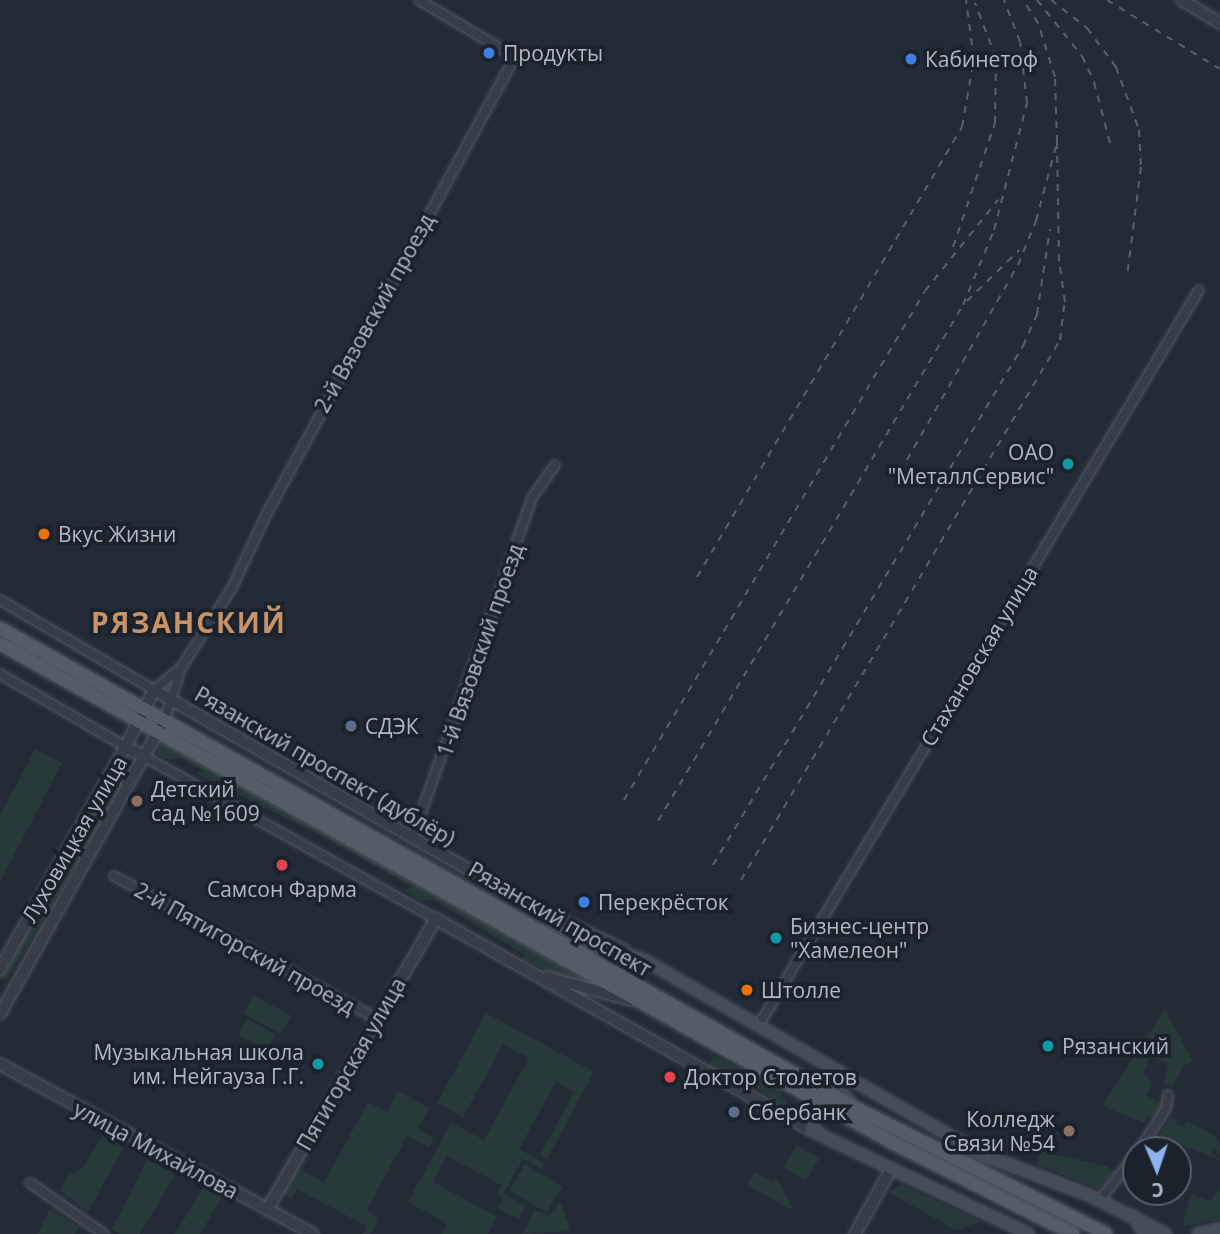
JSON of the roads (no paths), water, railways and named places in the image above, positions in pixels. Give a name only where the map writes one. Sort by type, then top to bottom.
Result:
[{"type":"main road","name":"Рязанский проспект","points":[[0,628],[854,1107],[1106,1234]]},
{"type":"main road","name":"Рязанский проспект","points":[[0,645],[891,1142],[1073,1234]]},
{"type":"main road","points":[[533,926],[644,960]]},
{"type":"main road","name":"Рязанский проспект (дублёр)","points":[[644,960],[760,1023],[854,1081],[984,1155],[1100,1200],[1166,1234]]},
{"type":"main road","points":[[818,1057],[837,1087],[854,1107]]},
{"type":"main road","points":[[837,1087],[841,1080],[854,1081]]},
{"type":"main road","points":[[836,1110],[814,1112],[811,1120],[815,1133],[1029,1234]]},
{"type":"main road","points":[[1134,1216],[1144,1234]]},
{"type":"main road","points":[[1198,1234],[1220,1229]]},
{"type":"street","name":"2-й Вязовский проезд","points":[[145,708],[154,690],[181,668],[232,588],[271,504],[515,57],[419,0]]},
{"type":"street","points":[[1182,0],[1220,23]]},
{"type":"street","name":"Стахановская улица","points":[[760,1023],[1199,290]]},
{"type":"street","name":"1-й Вязовский проезд","points":[[412,839],[532,498],[555,465]]},
{"type":"street","name":"Рязанский проспект (дублёр)","points":[[0,600],[412,839],[536,908],[644,960]]},
{"type":"street","name":"2-й Вязовский проезд","points":[[165,719],[173,702],[181,668]]},
{"type":"street","points":[[0,674],[815,1133]]},
{"type":"street","name":"Луховицкая улица","points":[[0,969],[126,747],[145,708]]},
{"type":"street","name":"Луховицкая улица","points":[[0,1014],[165,719]]},
{"type":"street","points":[[112,772],[130,783]]},
{"type":"street","name":"2-й Пятигорский проезд","points":[[114,876],[377,1019]]},
{"type":"street","name":"Пятигорская улица","points":[[267,1210],[436,919]]},
{"type":"street","points":[[530,971],[639,1003]]},
{"type":"street","name":"улица Михайлова","points":[[1,1069],[313,1234]]},
{"type":"street","points":[[1148,1136],[1166,1109],[1168,1095]]},
{"type":"street","points":[[855,1234],[891,1170]]},
{"type":"street","points":[[1100,1200],[1122,1171]]},
{"type":"street","points":[[30,1183],[104,1234]]},
{"type":"railway","points":[[697,577],[962,127],[974,59],[966,0]]},
{"type":"railway","points":[[658,821],[963,305],[994,230],[1027,103],[1020,42],[1004,0]]},
{"type":"railway","points":[[907,460],[1018,265],[1036,221],[1057,142],[1055,77],[1038,23],[1023,0]]},
{"type":"railway","points":[[1037,0],[1082,56],[1094,82],[1110,143]]},
{"type":"railway","points":[[1051,0],[1087,28],[1116,67],[1139,130],[1141,167],[1127,277]]},
{"type":"railway","points":[[1107,0],[1220,69]]},
{"type":"railway","points":[[953,247],[995,123],[996,58],[975,3]]},
{"type":"railway","points":[[741,880],[1060,340],[1065,302],[1059,261],[1057,142]]},
{"type":"railway","points":[[624,800],[925,291],[998,200]]},
{"type":"railway","points":[[713,865],[1023,346],[1037,314],[1050,229]]},
{"type":"railway","points":[[967,301],[1019,250]]},
{"type":"place","name":"Продукты","points":[[489,53]]},
{"type":"place","name":"Кабинетоф","points":[[911,59]]},
{"type":"place","name":"ОАО \"МеталлСервис\"","points":[[1068,464]]},
{"type":"place","name":"Вкус Жизни","points":[[44,534]]},
{"type":"place","name":"СДЭК","points":[[351,726]]},
{"type":"place","name":"Детский сад №1609","points":[[137,801]]},
{"type":"place","name":"Самсон Фарма","points":[[282,865]]},
{"type":"place","name":"Перекрёсток","points":[[584,902]]},
{"type":"place","name":"Бизнес-центр \"Хамелеон\"","points":[[776,938]]},
{"type":"place","name":"Штолле","points":[[747,990]]},
{"type":"place","name":"Рязанский","points":[[1048,1046]]},
{"type":"place","name":"Музыкальная школа им. Нейгауза Г.Г.","points":[[318,1064]]},
{"type":"place","name":"Доктор Столетов","points":[[670,1077]]},
{"type":"place","name":"Сбербанк","points":[[734,1112]]},
{"type":"place","name":"Колледж Связи №54","points":[[1069,1131]]},
{"type":"district","name":"РЯЗАНСКИЙ","points":[[189,622]]}]
